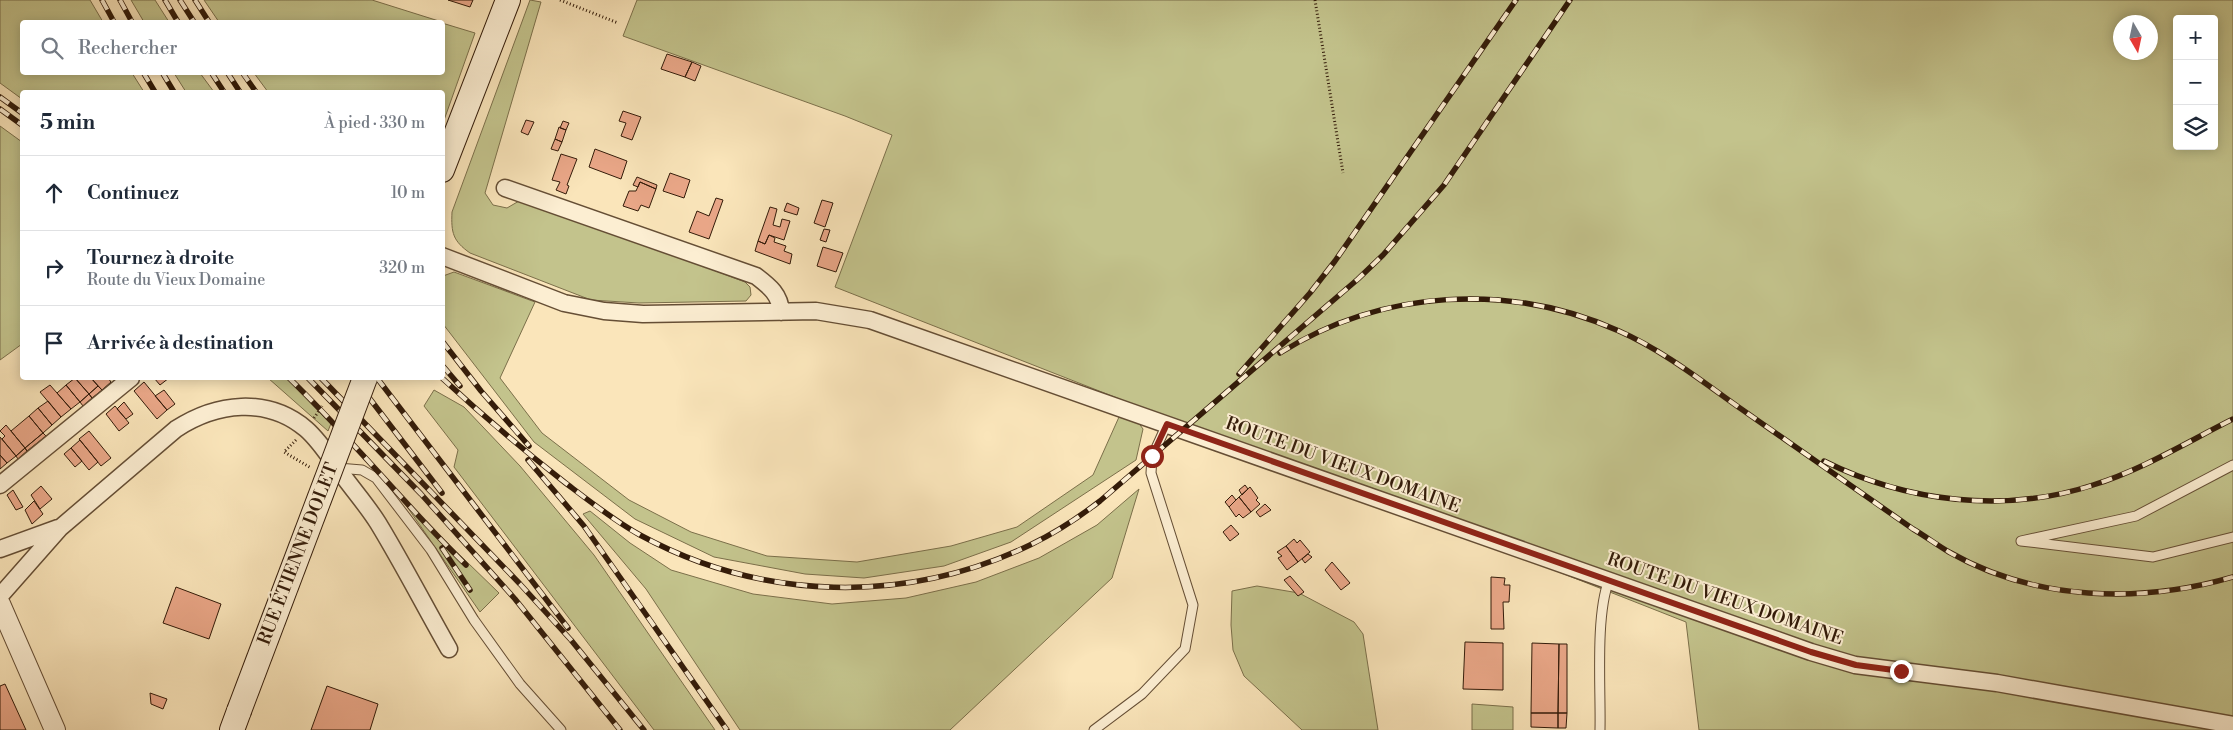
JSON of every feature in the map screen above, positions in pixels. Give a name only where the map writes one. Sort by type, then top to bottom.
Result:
[{"type":"main road","points":[[445,162],[508,0]]},
{"type":"main road","name":"RUE ÉTIENNE DOLET","points":[[235,720],[332,472],[364,380]]},
{"type":"street","points":[[505,188],[756,276],[773,289],[781,303],[781,312]]},
{"type":"street","name":"ROUTE DU VIEUX DOMAINE","points":[[445,257],[564,303],[604,311],[643,314],[816,311],[870,320],[1811,652],[1856,665],[1997,683],[2233,725]]},
{"type":"street","points":[[0,485],[129,380]]},
{"type":"street","points":[[0,596],[60,528],[176,428],[192,418],[216,409],[230,406],[257,407],[286,416],[306,430],[332,472],[377,521],[449,649]]},
{"type":"street","points":[[0,549],[60,528]]},
{"type":"street","points":[[0,604],[55,730]]},
{"type":"street","points":[[219,730],[235,720]]},
{"type":"lane","points":[[1094,730],[1142,694],[1185,649],[1193,605],[1151,473],[1152,456],[1167,424]]},
{"type":"lane","points":[[2233,465],[2136,516],[2021,541],[2153,557],[2233,537]]},
{"type":"lane","points":[[332,472],[362,470],[376,478],[431,550],[474,620],[520,684],[561,730]]},
{"type":"lane","points":[[1600,730],[1601,624],[1609,580]]},
{"type":"path","points":[[560,0],[618,23]]},
{"type":"path","points":[[1315,0],[1343,173]]},
{"type":"path","points":[[284,452],[332,472]]},
{"type":"green space","points":[[0,0],[90,0],[102,20],[20,20],[20,75],[133,75],[143,90],[20,90],[20,98],[0,83]]},
{"type":"green space","points":[[131,0],[155,0],[168,20],[143,20]]},
{"type":"green space","points":[[204,0],[372,0],[436,20],[218,20]]},
{"type":"green space","points":[[530,0],[541,2],[485,193],[493,205],[507,208],[519,201],[539,204],[745,282],[750,287],[751,295],[746,301],[639,303],[591,300],[470,253],[454,236],[452,212]]},
{"type":"green space","points":[[637,0],[2233,0],[2233,730],[1699,730],[1686,622],[835,287],[892,135],[845,116],[623,36]]},
{"type":"green space","points":[[445,24],[475,33],[445,117],[445,90],[267,90],[255,75],[445,75]]},
{"type":"green space","points":[[175,75],[201,75],[213,90],[185,90]]},
{"type":"green space","points":[[0,126],[20,141],[20,345],[0,360]]},
{"type":"green space","points":[[454,272],[535,302],[500,378],[542,433],[629,500],[691,532],[767,556],[857,562],[951,546],[1017,527],[1093,475],[1119,417],[1138,422],[1143,429],[1136,460],[1011,542],[944,566],[864,578],[805,574],[714,557],[635,519],[534,442],[445,327],[445,275]]},
{"type":"green space","points":[[270,380],[289,380],[332,421],[328,431]]},
{"type":"green space","points":[[434,390],[464,407],[520,466],[594,555],[715,730],[654,730],[454,467],[458,450],[424,406]]},
{"type":"green space","points":[[1139,489],[1112,578],[950,730],[740,730],[646,589],[583,514],[590,511],[630,543],[671,570],[753,594],[832,604],[906,598],[976,582],[1039,558],[1097,525]]},
{"type":"green space","points":[[401,498],[499,593],[480,612]]},
{"type":"green space","points":[[1257,586],[1299,593],[1354,622],[1363,634],[1378,730],[1302,730],[1244,676],[1233,650],[1231,625],[1232,591]]},
{"type":"green space","points":[[1472,704],[1513,707],[1513,730],[1472,730]]},
{"type":"building","points":[[448,0],[473,0],[470,7]]},
{"type":"building","points":[[667,54],[692,62],[685,77],[661,69]]},
{"type":"building","points":[[692,62],[701,66],[695,81],[685,77]]},
{"type":"building","points":[[623,111],[641,117],[632,140],[621,136],[626,123],[619,121]]},
{"type":"building","points":[[526,120],[534,122],[528,135],[521,132]]},
{"type":"building","points":[[563,121],[569,123],[566,130],[560,128]]},
{"type":"building","points":[[559,127],[566,130],[562,142],[555,139]]},
{"type":"building","points":[[555,139],[562,142],[558,151],[551,149]]},
{"type":"building","points":[[595,149],[627,161],[621,179],[589,167]]},
{"type":"building","points":[[561,154],[577,159],[567,185],[569,186],[566,194],[556,190],[560,182],[552,180]]},
{"type":"building","points":[[670,173],[690,180],[684,198],[663,191]]},
{"type":"building","points":[[637,177],[657,185],[656,189],[640,182],[638,187],[633,185]]},
{"type":"building","points":[[640,182],[656,189],[649,208],[641,205],[638,211],[623,206],[629,191],[636,191]]},
{"type":"building","points":[[716,198],[723,200],[709,239],[689,232],[697,211],[709,216]]},
{"type":"building","points":[[822,200],[833,203],[825,227],[814,223]]},
{"type":"building","points":[[787,203],[799,208],[797,215],[784,211]]},
{"type":"building","points":[[770,207],[777,209],[773,225],[780,227],[782,219],[790,221],[784,240],[769,235],[765,244],[758,241]]},
{"type":"building","points":[[824,229],[830,230],[826,242],[820,240]]},
{"type":"building","points":[[769,235],[775,238],[774,242],[786,246],[784,251],[792,254],[790,264],[755,251],[758,241],[765,244]]},
{"type":"building","points":[[823,247],[843,253],[836,272],[817,266]]},
{"type":"building","points":[[72,380],[77,380],[89,394],[80,402],[66,385]]},
{"type":"building","points":[[77,380],[93,380],[98,386],[89,394]]},
{"type":"building","points":[[93,380],[110,380],[111,382],[102,390]]},
{"type":"building","points":[[156,380],[166,380],[160,385]]},
{"type":"building","points":[[144,382],[167,410],[157,419],[134,391]]},
{"type":"building","points":[[50,385],[71,409],[61,417],[40,392]]},
{"type":"building","points":[[66,385],[80,402],[71,409],[57,393]]},
{"type":"building","points":[[98,386],[102,390],[92,398],[89,394]]},
{"type":"building","points":[[164,390],[175,404],[167,410],[155,396]]},
{"type":"building","points":[[89,394],[92,398],[83,406],[80,402]]},
{"type":"building","points":[[48,401],[61,417],[52,425],[38,408]]},
{"type":"building","points":[[124,402],[133,414],[126,419],[117,409]]},
{"type":"building","points":[[115,406],[129,423],[119,431],[106,414]]},
{"type":"building","points":[[38,408],[52,425],[43,433],[29,416]]},
{"type":"building","points":[[29,416],[43,433],[25,448],[11,431]]},
{"type":"building","points":[[6,425],[25,448],[16,456],[2,439],[5,436],[0,431]]},
{"type":"building","points":[[89,431],[111,458],[101,466],[79,439]]},
{"type":"building","points":[[43,433],[46,436],[27,451],[25,448]]},
{"type":"building","points":[[0,437],[16,456],[7,463],[0,455]]},
{"type":"building","points":[[80,440],[98,462],[89,470],[71,448]]},
{"type":"building","points":[[25,448],[27,451],[18,459],[16,456]]},
{"type":"building","points":[[71,448],[82,461],[75,467],[64,454]]},
{"type":"building","points":[[0,455],[7,463],[0,469]]},
{"type":"building","points":[[1245,485],[1248,489],[1242,495],[1239,490]]},
{"type":"building","points":[[41,486],[52,499],[40,509],[31,495]]},
{"type":"building","points":[[1250,487],[1260,504],[1251,512],[1239,497]]},
{"type":"building","points":[[13,490],[23,507],[16,510],[7,495]]},
{"type":"building","points":[[1232,495],[1236,500],[1229,507],[1225,502]]},
{"type":"building","points":[[1239,497],[1251,512],[1243,518],[1239,514],[1236,517],[1229,507]]},
{"type":"building","points":[[34,501],[43,514],[32,524],[25,510]]},
{"type":"building","points":[[1265,504],[1271,510],[1260,517],[1256,512]]},
{"type":"building","points":[[1231,525],[1239,534],[1230,541],[1223,532]]},
{"type":"building","points":[[1294,539],[1297,543],[1300,540],[1310,552],[1298,562],[1286,546]]},
{"type":"building","points":[[1286,546],[1298,562],[1287,570],[1278,558],[1282,556],[1277,552]]},
{"type":"building","points":[[1308,554],[1312,557],[1305,563],[1302,559]]},
{"type":"building","points":[[1332,562],[1350,583],[1341,590],[1325,570]]},
{"type":"building","points":[[1290,576],[1304,592],[1298,596],[1284,580]]},
{"type":"building","points":[[1491,577],[1505,578],[1504,585],[1510,585],[1509,602],[1503,602],[1504,629],[1491,629]]},
{"type":"building","points":[[176,587],[221,604],[209,639],[163,623]]},
{"type":"building","points":[[1465,642],[1503,643],[1503,690],[1463,689]]},
{"type":"building","points":[[1532,643],[1559,644],[1558,713],[1531,713]]},
{"type":"building","points":[[1559,644],[1567,644],[1567,713],[1558,713]]},
{"type":"building","points":[[5,684],[26,730],[0,730],[0,686]]},
{"type":"building","points":[[327,686],[378,704],[370,730],[311,730]]},
{"type":"building","points":[[150,693],[167,699],[163,709],[151,704]]},
{"type":"building","points":[[1531,713],[1558,713],[1558,728],[1531,727]]},
{"type":"building","points":[[1558,713],[1567,713],[1566,728],[1558,728]]},
{"type":"railway","points":[[102,0],[113,20]]},
{"type":"railway","points":[[120,0],[131,20]]},
{"type":"railway","points":[[165,0],[177,20]]},
{"type":"railway","points":[[180,0],[193,20]]},
{"type":"railway","points":[[195,0],[208,20]]},
{"type":"railway","points":[[1239,374],[1310,293],[1335,261],[1516,0]]},
{"type":"railway","points":[[444,380],[471,405],[601,510],[640,535],[686,557],[735,573],[784,583],[834,587],[884,586],[934,578],[983,565],[1030,545],[1075,519],[1100,501],[1358,279],[1383,255],[1444,185],[1570,0]]},
{"type":"railway","points":[[145,75],[154,90]]},
{"type":"railway","points":[[164,75],[173,90]]},
{"type":"railway","points":[[213,75],[223,90]]},
{"type":"railway","points":[[229,75],[239,90]]},
{"type":"railway","points":[[244,75],[255,90]]},
{"type":"railway","points":[[0,97],[20,112]]},
{"type":"railway","points":[[0,109],[20,124]]},
{"type":"railway","points":[[1280,353],[1319,332],[1361,316],[1403,305],[1447,300],[1491,300],[1534,305],[1577,315],[1619,331],[1665,356],[1913,529],[1949,552],[1982,568],[2052,589],[2088,593],[2125,594],[2161,591],[2198,586],[2233,577]]},
{"type":"railway","points":[[445,345],[481,391],[529,446]]},
{"type":"railway","points":[[445,368],[460,386]]},
{"type":"railway","points":[[291,380],[466,565]]},
{"type":"railway","points":[[310,380],[421,494],[515,599],[620,730]]},
{"type":"railway","points":[[323,380],[520,584],[571,640],[644,730]]},
{"type":"railway","points":[[356,380],[442,493]]},
{"type":"railway","points":[[379,380],[568,628]]},
{"type":"railway","points":[[1824,461],[1855,475],[1888,486],[1922,494],[1956,499],[1991,501],[2025,499],[2060,494],[2111,479],[2147,464],[2233,419]]},
{"type":"railway","points":[[528,460],[584,526],[727,730]]},
{"type":"railway","points":[[442,548],[470,590]]},
{"type":"route","points":[[1152,456],[1167,424],[1811,652],[1856,665],[1901,671]]}]
